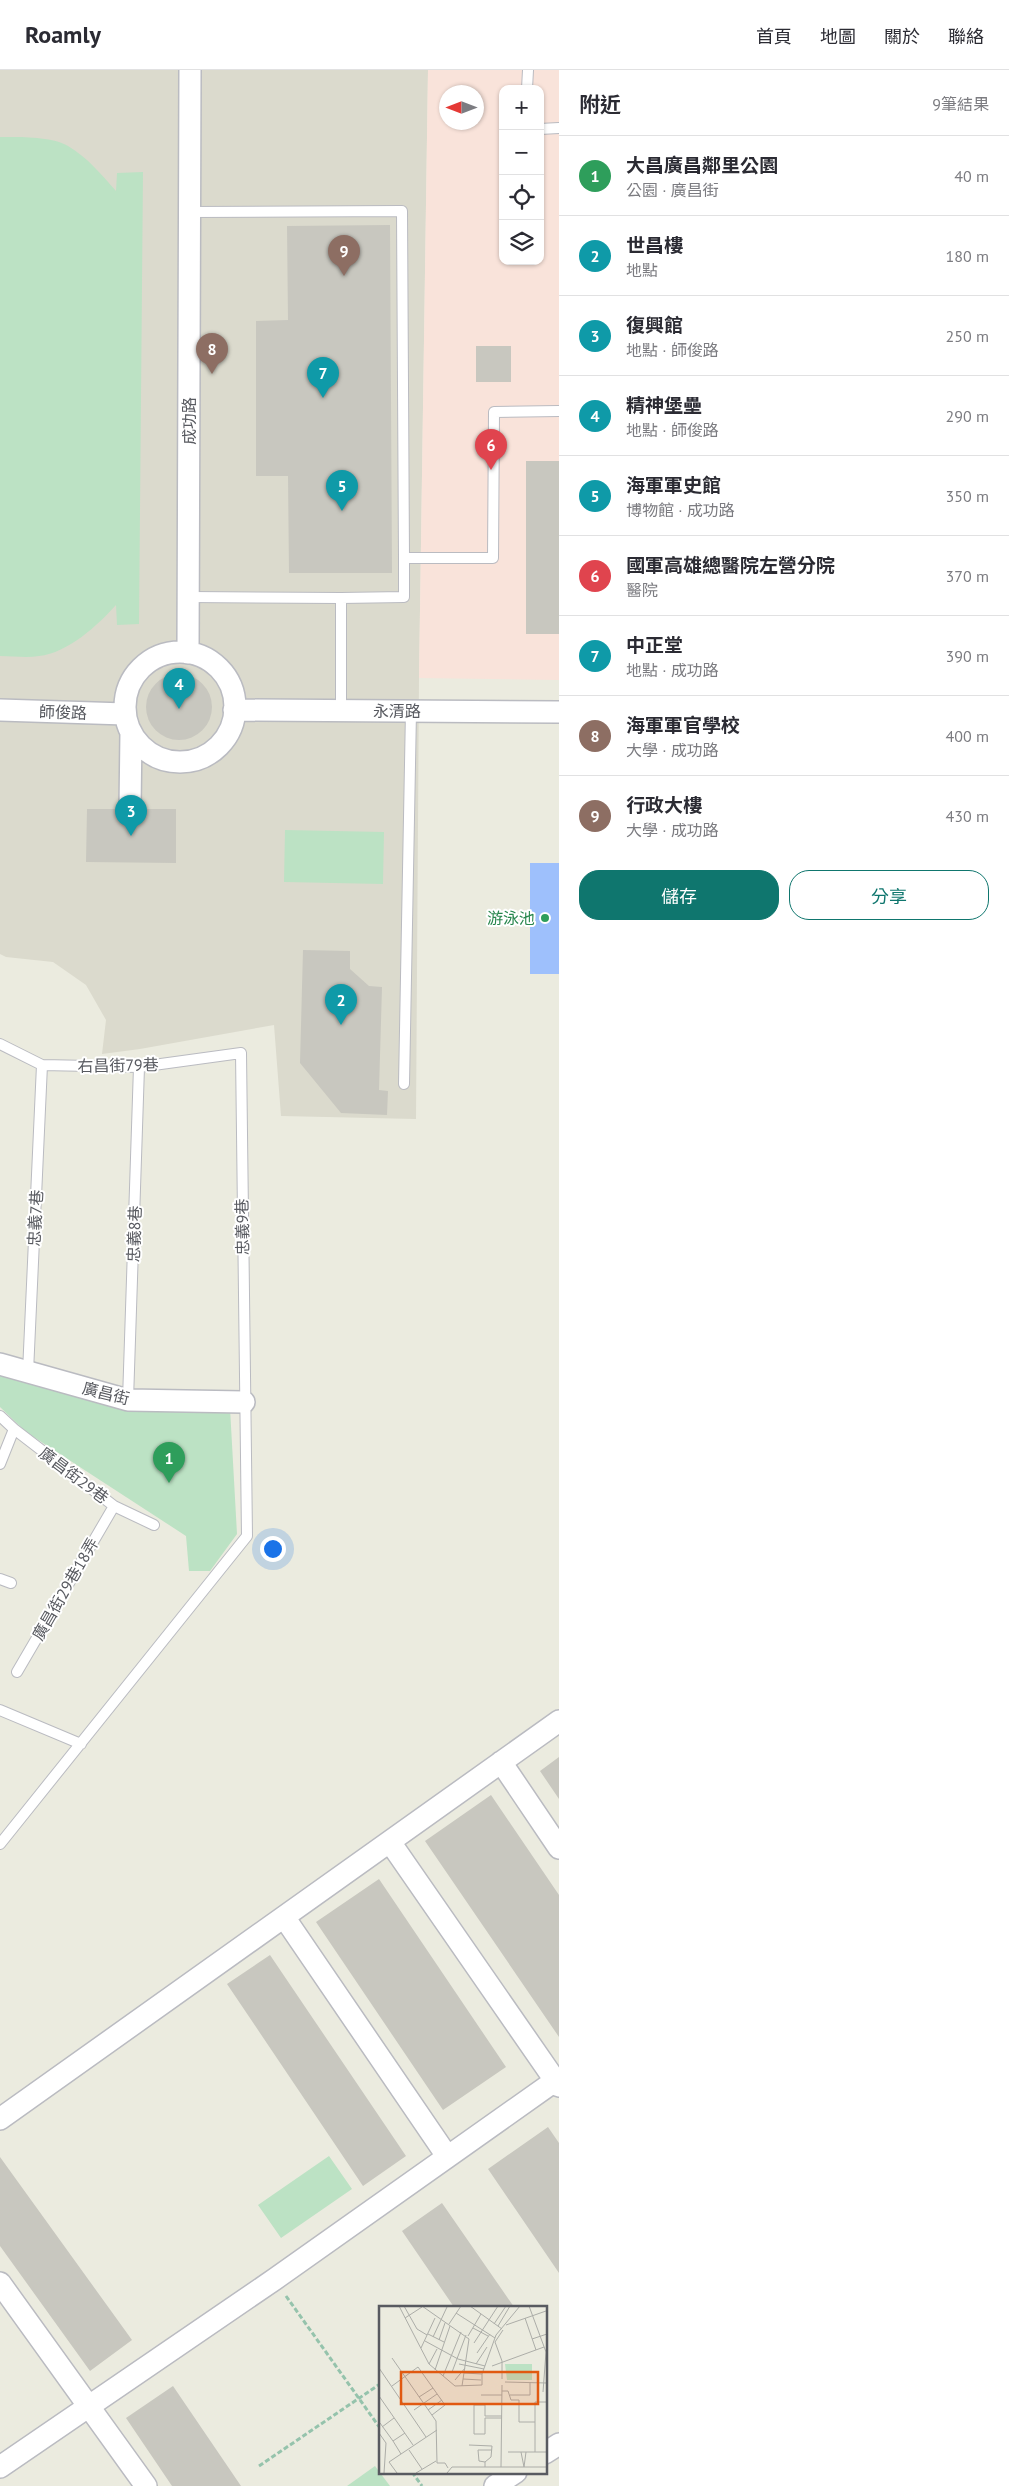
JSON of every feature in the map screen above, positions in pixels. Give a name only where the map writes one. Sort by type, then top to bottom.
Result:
[{"type":"street","name":"成功路","points":[[188,653],[190,70]]},
{"type":"street","points":[[128,723],[141,746],[156,757],[173,762],[190,761],[208,755],[221,743],[231,728],[234,710],[233,694],[222,673],[204,658],[188,653],[171,653],[155,658],[141,668],[131,681],[126,697],[130,809]]},
{"type":"street","name":"師俊路","points":[[0,710],[128,723]]},
{"type":"street","name":"永清路","points":[[234,710],[559,712]]},
{"type":"street","name":"廣昌街","points":[[0,1364],[128,1400],[244,1402]]},
{"type":"street","points":[[0,2119],[559,1721]]},
{"type":"street","points":[[501,1762],[559,1848]]},
{"type":"street","points":[[0,2467],[274,2279],[447,2156],[558,2082],[390,1842]]},
{"type":"street","points":[[284,1917],[447,2156]]},
{"type":"street","points":[[0,2283],[146,2486]]},
{"type":"street","points":[[546,2452],[559,2444]]},
{"type":"street","points":[[496,2486],[513,2474]]},
{"type":"lane","points":[[527,85],[528,70]]},
{"type":"lane","points":[[544,128],[559,128]]},
{"type":"lane","points":[[189,597],[404,597],[402,211],[190,212]]},
{"type":"lane","points":[[404,558],[493,558],[494,412],[559,411]]},
{"type":"lane","points":[[341,598],[341,711]]},
{"type":"lane","points":[[404,1084],[411,711]]},
{"type":"lane","name":"右昌街79巷","points":[[0,1044],[42,1065],[139,1068],[241,1053]]},
{"type":"lane","name":"忠義9巷","points":[[0,1844],[247,1536],[241,1053]]},
{"type":"lane","name":"忠義7巷","points":[[28,1372],[42,1065]]},
{"type":"lane","name":"忠義8巷","points":[[128,1400],[139,1068]]},
{"type":"lane","name":"廣昌街29巷","points":[[0,1416],[14,1429],[114,1506],[154,1525]]},
{"type":"lane","points":[[0,1464],[14,1429]]},
{"type":"lane","name":"廣昌街29巷18弄","points":[[17,1672],[114,1506]]},
{"type":"lane","points":[[0,1579],[11,1583]]},
{"type":"lane","points":[[0,1710],[81,1744]]},
{"type":"path","points":[[274,2279],[379,2427]]},
{"type":"path","points":[[259,2466],[379,2385]]},
{"type":"path","points":[[413,2474],[422,2486]]},
{"type":"shaded area","points":[[0,70],[428,70],[419,678],[416,1119],[281,1116],[274,1025],[102,1054],[106,1020],[86,985],[53,962],[6,957],[0,954]]},
{"type":"shaded area","points":[[428,70],[559,70],[559,680],[419,678]]},
{"type":"green space","points":[[0,137],[53,140],[68,146],[88,161],[116,191],[117,173],[143,172],[139,624],[117,625],[116,605],[82,637],[71,644],[50,654],[34,657],[0,656]]},
{"type":"green space","points":[[285,830],[384,832],[383,884],[284,882]]},
{"type":"green space","points":[[0,1370],[230,1408],[237,1534],[210,1571],[189,1571],[186,1536],[26,1432],[0,1407]]},
{"type":"green space","points":[[329,2156],[352,2189],[281,2238],[258,2205]]},
{"type":"green space","points":[[375,2466],[379,2474],[390,2486],[347,2486]]},
{"type":"water","name":"游泳池","points":[[530,863],[559,863],[559,974],[530,974]]},
{"type":"building","points":[[390,225],[392,573],[289,573],[288,476],[256,476],[256,321],[288,320],[287,226]]},
{"type":"building","points":[[476,346],[511,346],[511,382],[476,382]]},
{"type":"building","points":[[526,461],[559,461],[559,634],[526,634]]},
{"type":"building","points":[[179,674],[192,677],[202,684],[209,694],[212,707],[209,720],[202,730],[192,737],[179,740],[166,737],[156,730],[149,720],[146,707],[149,694],[156,684],[166,677]]},
{"type":"building","points":[[87,809],[118,809],[123,819],[130,821],[140,816],[142,809],[176,809],[176,863],[86,862]]},
{"type":"building","points":[[303,950],[350,951],[350,969],[369,986],[382,987],[379,1090],[388,1091],[387,1115],[341,1113],[300,1063]]},
{"type":"building","points":[[559,1757],[559,1799],[540,1771]]},
{"type":"building","points":[[491,1795],[559,1895],[559,2037],[425,1841]]},
{"type":"building","points":[[379,1879],[506,2067],[443,2110],[316,1922]]},
{"type":"building","points":[[270,1955],[406,2156],[363,2186],[227,1984]]},
{"type":"building","points":[[548,2127],[559,2143],[559,2273],[488,2169]]},
{"type":"building","points":[[0,2157],[132,2340],[90,2371],[0,2246]]},
{"type":"building","points":[[442,2203],[513,2306],[453,2306],[402,2231]]},
{"type":"building","points":[[173,2386],[241,2486],[172,2486],[126,2418]]},
{"type":"place","name":"行政大樓","points":[[344,276]]},
{"type":"place","name":"海軍軍官學校","points":[[212,374]]},
{"type":"place","name":"中正堂","points":[[323,398]]},
{"type":"place","name":"國軍高雄總醫院左營分院","points":[[491,470]]},
{"type":"place","name":"海軍軍史館","points":[[342,511]]},
{"type":"place","name":"精神堡壘","points":[[179,709]]},
{"type":"place","name":"復興館","points":[[131,836]]},
{"type":"place","name":"游泳池","points":[[545,918]]},
{"type":"place","name":"世昌樓","points":[[341,1025]]},
{"type":"place","name":"大昌廣昌鄰里公園","points":[[169,1483]]}]
